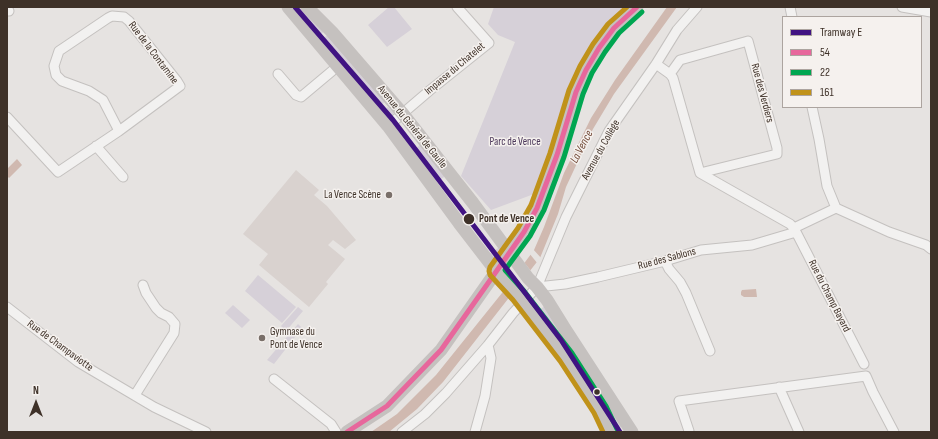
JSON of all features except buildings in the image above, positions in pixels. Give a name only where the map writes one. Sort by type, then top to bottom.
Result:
[{"type":"main road","name":"Avenue du Général de Gaulle","points":[[288,7],[388,126],[459,223],[499,274],[521,299],[566,358],[600,410],[611,432]]},
{"type":"main road","name":"Avenue du Général de Gaulle","points":[[307,7],[342,42],[403,114],[473,203],[528,278],[552,306],[565,329],[632,432]]},
{"type":"main road","points":[[347,432],[387,406],[434,358],[512,256],[537,208],[557,155],[576,92],[586,70],[599,48],[614,28],[637,7]]},
{"type":"street","name":"Impasse du Chatelet","points":[[388,126],[489,43],[457,7]]},
{"type":"street","name":"Avenue du Collège","points":[[402,432],[426,414],[446,393],[488,345],[521,299],[537,287],[566,217],[609,131],[656,64],[677,30],[697,7]]},
{"type":"street","points":[[902,7],[931,12]]},
{"type":"street","name":"Rue de la Contamine","points":[[7,117],[58,172],[119,131],[180,86],[178,81],[129,21],[124,17],[112,16],[59,51],[54,66],[56,75],[62,81],[89,91],[103,100],[119,131]]},
{"type":"street","name":"Rue des Verdiers","points":[[670,74],[680,60],[748,41],[777,148],[777,154],[700,173]]},
{"type":"street","points":[[656,64],[670,74],[700,173],[790,224],[795,230]]},
{"type":"street","points":[[278,74],[296,95],[301,97],[338,66]]},
{"type":"street","points":[[812,108],[827,186],[836,208],[931,249]]},
{"type":"street","points":[[96,146],[123,177]]},
{"type":"street","name":"Rue des Sablons","points":[[537,287],[565,284],[665,261],[701,250],[752,245],[795,230],[836,208]]},
{"type":"street","name":"Rue du Champ Bayard","points":[[795,230],[864,364]]},
{"type":"street","points":[[665,261],[686,293],[710,351]]},
{"type":"street","points":[[135,395],[174,333],[174,324],[169,317],[161,313],[156,308],[146,294],[143,284]]},
{"type":"street","name":"Rue de Champaviotte","points":[[7,307],[78,362],[154,407],[206,432]]},
{"type":"street","points":[[476,432],[486,396],[491,358],[488,345]]},
{"type":"street","points":[[689,431],[679,401],[866,376],[872,392],[894,432]]},
{"type":"street","points":[[274,379],[331,424],[336,432]]},
{"type":"street","points":[[779,387],[799,432]]},
{"type":"shaded area","points":[[296,170],[319,190],[314,195],[327,206],[356,240],[345,249],[333,240],[328,245],[345,259],[326,282],[328,284],[309,307],[259,265],[268,254],[243,234]]},
{"type":"green space","points":[[292,7],[303,7],[326,30],[317,37]]},
{"type":"green space","points":[[389,7],[394,7],[412,29],[387,47],[368,25]]},
{"type":"green space","name":"Parc de Vence","points":[[494,7],[630,7],[600,39],[576,76],[552,154],[534,194],[491,210],[461,176],[515,42],[498,35],[488,24]]},
{"type":"green space","points":[[328,34],[387,100],[378,108],[321,41]]},
{"type":"green space","points":[[388,107],[395,115],[389,119],[382,111]]},
{"type":"green space","points":[[421,144],[447,175],[434,184],[412,152]]},
{"type":"green space","points":[[498,248],[503,255],[496,262],[488,255]]},
{"type":"green space","points":[[258,275],[296,307],[282,323],[245,291]]},
{"type":"green space","points":[[233,305],[250,320],[242,328],[225,313]]},
{"type":"green space","points":[[545,306],[623,426],[616,430],[534,313]]},
{"type":"green space","points":[[298,307],[303,311],[286,331],[281,326]]},
{"type":"green space","points":[[298,324],[302,328],[274,364],[267,360]]},
{"type":"water","name":"La Vence","points":[[667,7],[677,7],[614,94],[593,129],[566,187],[558,214],[540,258],[443,382],[417,409],[389,432],[371,432],[397,414],[436,375],[502,293],[534,250],[564,173],[591,118],[615,80]]},
{"type":"water","points":[[17,159],[22,165],[9,178],[7,176],[7,169]]},
{"type":"water","points":[[756,289],[757,297],[744,297],[741,295],[742,290]]},
{"type":"pier","points":[[532,248],[542,259],[538,264],[529,253]]},
{"type":"pier","points":[[523,261],[531,271],[511,299],[502,290]]},
{"type":"tram line","name":"E","points":[[295,7],[393,120],[561,340],[620,432]]},
{"type":"tram line","points":[[352,67],[367,91]]},
{"type":"transit line","name":"161","points":[[603,432],[594,413],[560,361],[513,300],[490,275],[489,271],[490,267],[518,228],[531,205],[550,153],[569,90],[580,66],[593,44],[608,24],[627,7]]},
{"type":"transit line","name":"54","points":[[347,432],[387,406],[441,350],[524,232],[537,208],[557,155],[576,92],[586,70],[599,48],[614,28],[637,7]]},
{"type":"transit line","name":"22","points":[[617,429],[606,406],[572,353],[524,291],[505,270],[530,236],[544,210],[564,157],[583,94],[592,73],[619,33],[642,12]]},
{"type":"place","name":"La Vence Scène","points":[[389,195]]},
{"type":"place","name":"Pont de Vence","points":[[469,219]]},
{"type":"place","name":"Gymnase du Pont de Vence","points":[[262,338]]}]
